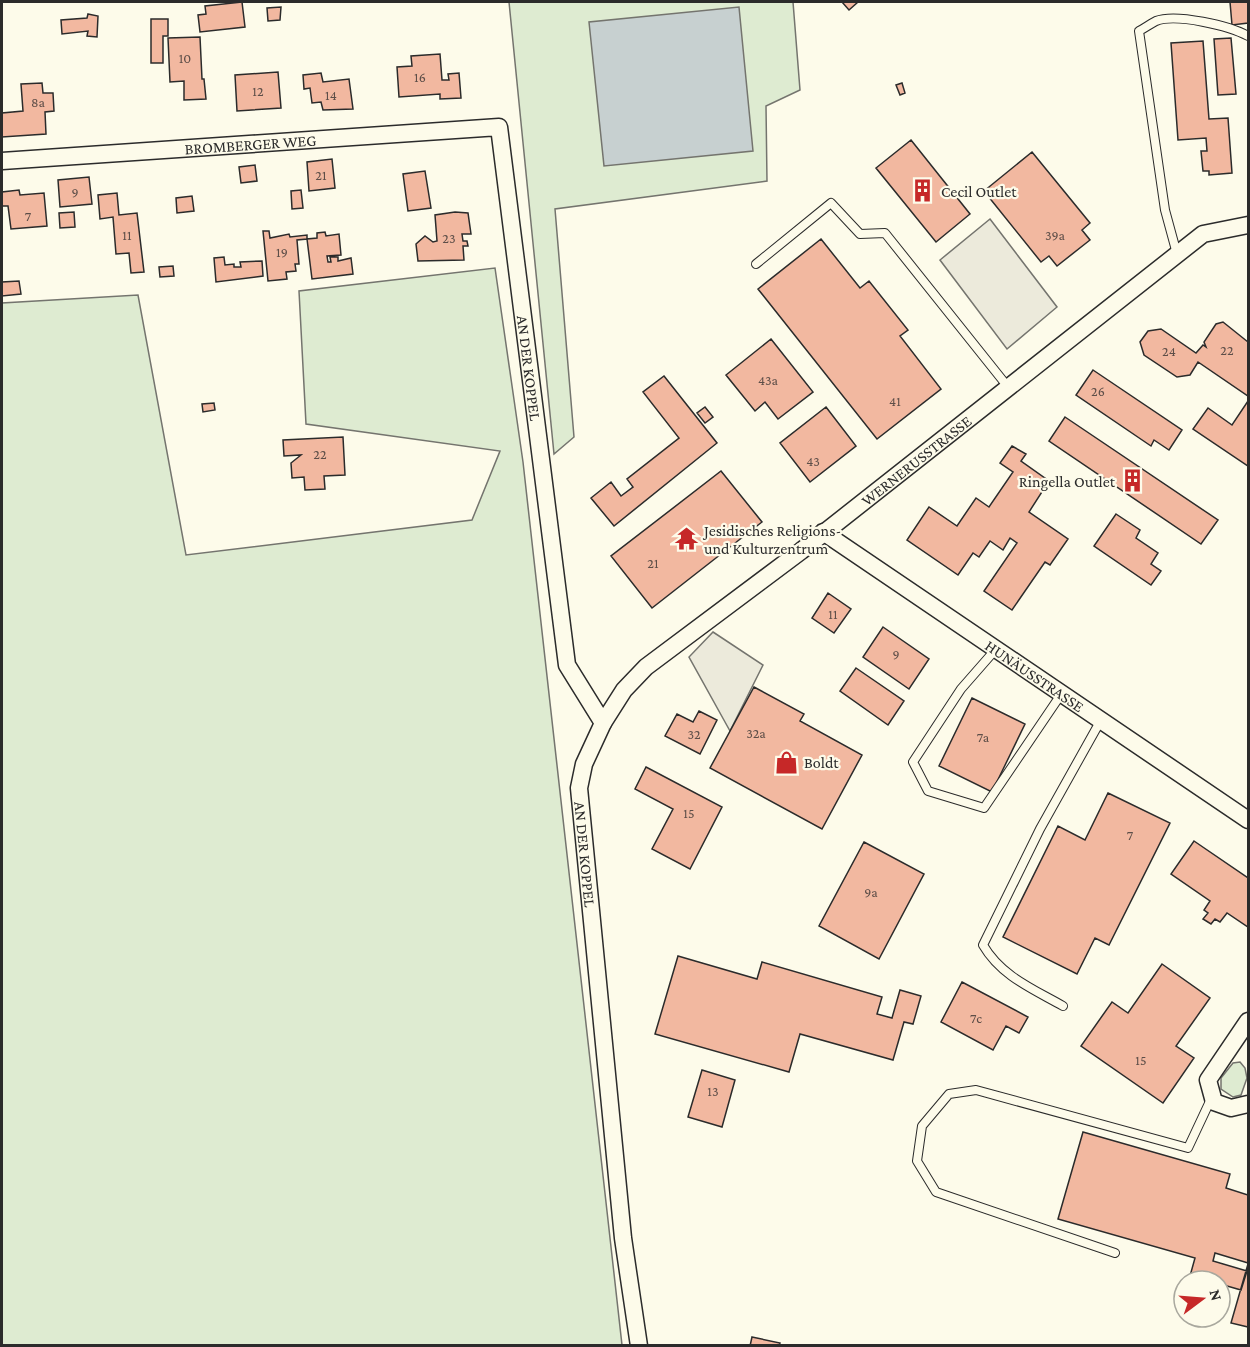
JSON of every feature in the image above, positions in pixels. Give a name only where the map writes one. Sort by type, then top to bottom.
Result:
[{"type":"street","name":"BROMBERGER WEG","points":[[2,161],[499,127]]},
{"type":"street","name":"AN DER KOPPEL","points":[[499,127],[567,664],[603,723],[584,764],[579,788],[623,1238],[639,1346]]},
{"type":"street","name":"WERNERUSSTRASSE","points":[[603,723],[624,690],[646,667],[823,532],[1177,254],[1203,234],[1248,225]]},
{"type":"street","name":"HUNÄUSSTRASSE","points":[[823,532],[1248,820]]},
{"type":"street","points":[[1246,1025],[1248,1049]]},
{"type":"street","points":[[1246,1025],[1209,1080],[1214,1102],[1231,1108],[1248,1104]]},
{"type":"lane","points":[[1177,254],[1165,210],[1139,31],[1158,20],[1203,21],[1248,36]]},
{"type":"lane","points":[[756,264],[831,203],[860,234],[885,233],[1008,387]]},
{"type":"lane","points":[[996,648],[961,689],[913,762],[928,790],[984,808],[1062,693]]},
{"type":"lane","points":[[1063,1006],[1010,977],[990,958],[983,945],[1040,829],[1101,720]]},
{"type":"lane","points":[[1115,1253],[936,1192],[917,1161],[922,1126],[949,1094],[976,1090],[1188,1148],[1213,1096]]},
{"type":"green space","points":[[509,2],[793,2],[800,90],[766,106],[767,181],[555,209],[574,437],[554,454]]},
{"type":"green space","points":[[495,268],[523,462],[622,1345],[2,1345],[2,303],[138,295],[186,555],[472,520],[500,451],[306,424],[299,291]]},
{"type":"green space","points":[[1240,1062],[1245,1068],[1247,1078],[1241,1095],[1233,1097],[1221,1089],[1221,1078],[1233,1063]]},
{"type":"shaded area","points":[[739,7],[753,151],[604,166],[589,22]]},
{"type":"shaded area","points":[[990,219],[1057,307],[1007,349],[940,260]]},
{"type":"shaded area","points":[[713,632],[763,665],[730,731],[689,657]]},
{"type":"building","points":[[242,2],[245,27],[200,32],[198,15],[206,14],[205,6]]},
{"type":"building","points":[[842,2],[858,2],[849,10]]},
{"type":"building","points":[[1230,2],[1248,2],[1248,23],[1232,25]]},
{"type":"building","points":[[281,7],[280,20],[268,21],[267,8]]},
{"type":"building","points":[[88,14],[98,16],[97,37],[87,36],[88,31],[62,34],[61,20],[87,18]]},
{"type":"building","points":[[151,19],[168,19],[168,36],[163,36],[163,63],[151,63]]},
{"type":"building","points":[[200,37],[202,79],[204,79],[206,99],[184,100],[184,81],[170,82],[168,38]]},
{"type":"building","points":[[1231,38],[1236,94],[1218,95],[1214,39]]},
{"type":"building","points":[[1203,41],[1209,119],[1228,118],[1232,173],[1209,175],[1209,171],[1203,171],[1201,151],[1207,151],[1206,138],[1178,140],[1171,43]]},
{"type":"building","points":[[440,54],[442,80],[449,80],[448,74],[459,73],[461,98],[440,99],[440,94],[399,97],[397,67],[412,66],[411,56]]},
{"type":"building","points":[[278,72],[281,108],[237,111],[235,75]]},
{"type":"building","points":[[321,73],[323,82],[349,79],[353,109],[323,110],[321,102],[312,103],[310,88],[304,89],[303,75]]},
{"type":"building","points":[[42,83],[43,93],[53,93],[54,111],[45,112],[46,134],[2,137],[2,113],[23,111],[21,84]]},
{"type":"building","points":[[902,83],[905,93],[900,95],[896,85]]},
{"type":"building","name":"Cecil Outlet","points":[[911,140],[970,214],[936,242],[876,168]]},
{"type":"building","points":[[1032,152],[1090,223],[1082,230],[1090,240],[1057,266],[1049,256],[1041,262],[984,191]]},
{"type":"building","points":[[332,159],[335,188],[309,191],[307,162]]},
{"type":"building","points":[[255,165],[257,181],[241,183],[239,167]]},
{"type":"building","points":[[425,171],[431,208],[408,211],[403,174]]},
{"type":"building","points":[[89,177],[92,204],[60,207],[58,180]]},
{"type":"building","points":[[19,190],[20,195],[44,193],[47,226],[11,229],[8,206],[2,206],[2,192]]},
{"type":"building","points":[[301,190],[303,208],[292,209],[291,191]]},
{"type":"building","points":[[117,193],[119,215],[137,213],[144,272],[131,273],[129,253],[116,254],[113,217],[100,219],[98,195]]},
{"type":"building","points":[[192,196],[194,211],[177,213],[176,198]]},
{"type":"building","points":[[74,212],[75,227],[60,228],[59,213]]},
{"type":"building","points":[[468,213],[471,234],[462,234],[463,241],[467,241],[468,246],[463,246],[464,260],[418,261],[416,244],[425,236],[433,242],[437,241],[435,215]]},
{"type":"building","points":[[263,231],[269,231],[270,238],[289,234],[290,237],[307,235],[307,239],[297,240],[299,264],[295,264],[296,271],[286,272],[287,279],[268,281]]},
{"type":"building","points":[[325,232],[326,236],[339,234],[341,255],[327,256],[328,262],[331,262],[330,257],[338,257],[338,261],[351,258],[353,274],[312,279],[307,239],[317,238],[317,233]]},
{"type":"building","points":[[821,239],[860,288],[869,281],[908,330],[900,336],[941,389],[877,439],[758,289]]},
{"type":"building","points":[[224,257],[225,265],[234,264],[234,267],[241,267],[240,262],[262,261],[263,276],[216,282],[214,258]]},
{"type":"building","points":[[173,266],[174,276],[160,277],[159,267]]},
{"type":"building","points":[[19,281],[21,294],[2,296],[2,282]]},
{"type":"building","points":[[1223,322],[1248,342],[1248,396],[1198,362],[1190,375],[1177,377],[1144,355],[1140,342],[1148,331],[1161,329],[1196,353],[1203,345],[1206,347],[1204,342],[1216,324]]},
{"type":"building","points":[[771,339],[813,392],[778,419],[765,402],[755,411],[726,375]]},
{"type":"building","points":[[1093,370],[1182,430],[1169,450],[1154,440],[1151,446],[1076,395]]},
{"type":"building","points":[[664,376],[717,443],[614,526],[591,498],[611,482],[621,496],[633,487],[627,479],[679,438],[643,392]]},
{"type":"building","points":[[1248,401],[1248,466],[1193,429],[1208,408],[1232,425]]},
{"type":"building","points":[[214,403],[215,410],[203,412],[202,404]]},
{"type":"building","points":[[705,407],[713,417],[705,423],[697,413]]},
{"type":"building","points":[[826,407],[856,446],[810,482],[780,443]]},
{"type":"building","name":"Ringella Outlet","points":[[1065,417],[1218,520],[1201,544],[1049,441]]},
{"type":"building","points":[[343,437],[345,475],[324,476],[325,489],[305,490],[304,477],[292,478],[291,463],[301,455],[284,456],[283,440]]},
{"type":"building","points":[[1012,446],[1026,454],[1021,461],[1049,481],[1029,512],[1068,539],[1050,565],[1045,562],[1012,610],[984,591],[1017,543],[1010,538],[1003,550],[990,541],[979,557],[973,553],[958,575],[907,540],[929,507],[957,526],[976,498],[989,507],[1013,472],[1000,463]]},
{"type":"building","name":"Jesidisches Religions- und Kulturzentrum","points":[[721,471],[762,522],[652,608],[611,556]]},
{"type":"building","points":[[1116,514],[1140,530],[1136,538],[1158,553],[1151,564],[1161,571],[1151,585],[1094,546]]},
{"type":"building","points":[[828,593],[851,609],[834,633],[812,618]]},
{"type":"building","points":[[883,627],[929,659],[909,689],[863,657]]},
{"type":"building","points":[[856,668],[904,701],[888,725],[840,691]]},
{"type":"building","name":"Boldt","points":[[754,687],[804,714],[800,721],[862,755],[822,829],[710,768]]},
{"type":"building","points":[[972,698],[1025,724],[992,792],[939,766]]},
{"type":"building","points":[[699,711],[717,720],[700,754],[665,736],[677,714],[693,722]]},
{"type":"building","points":[[646,767],[722,807],[690,869],[652,849],[673,809],[635,789]]},
{"type":"building","points":[[1108,793],[1170,823],[1109,945],[1095,938],[1077,974],[1003,937],[1058,826],[1085,840]]},
{"type":"building","points":[[1194,841],[1248,878],[1248,927],[1227,913],[1220,922],[1215,919],[1211,924],[1203,919],[1208,913],[1204,910],[1210,901],[1171,874]]},
{"type":"building","points":[[864,842],[924,874],[879,959],[819,926]]},
{"type":"building","points":[[678,956],[757,979],[762,962],[882,997],[877,1014],[892,1018],[900,990],[921,996],[913,1024],[904,1022],[893,1060],[800,1034],[789,1072],[655,1034]]},
{"type":"building","points":[[1162,964],[1210,998],[1176,1046],[1194,1058],[1163,1103],[1081,1046],[1112,1002],[1128,1013]]},
{"type":"building","points":[[962,982],[1028,1017],[1019,1033],[1006,1026],[993,1050],[941,1022]]},
{"type":"building","points":[[702,1070],[735,1080],[722,1127],[688,1117]]},
{"type":"building","points":[[1083,1132],[1230,1174],[1226,1188],[1248,1195],[1248,1263],[1215,1253],[1213,1261],[1247,1271],[1241,1290],[1232,1287],[1232,1269],[1192,1269],[1195,1258],[1058,1219]]},
{"type":"building","points":[[1248,1264],[1248,1327],[1232,1323]]},
{"type":"building","points":[[752,1337],[780,1343],[779,1346],[750,1346]]},
{"type":"place","name":"Cecil Outlet","points":[[923,191]]},
{"type":"place","name":"Ringella Outlet","points":[[1133,481]]},
{"type":"place","name":"Jesidisches Religions- und Kulturzentrum","points":[[686,539]]},
{"type":"place","name":"Boldt","points":[[786,762]]}]
